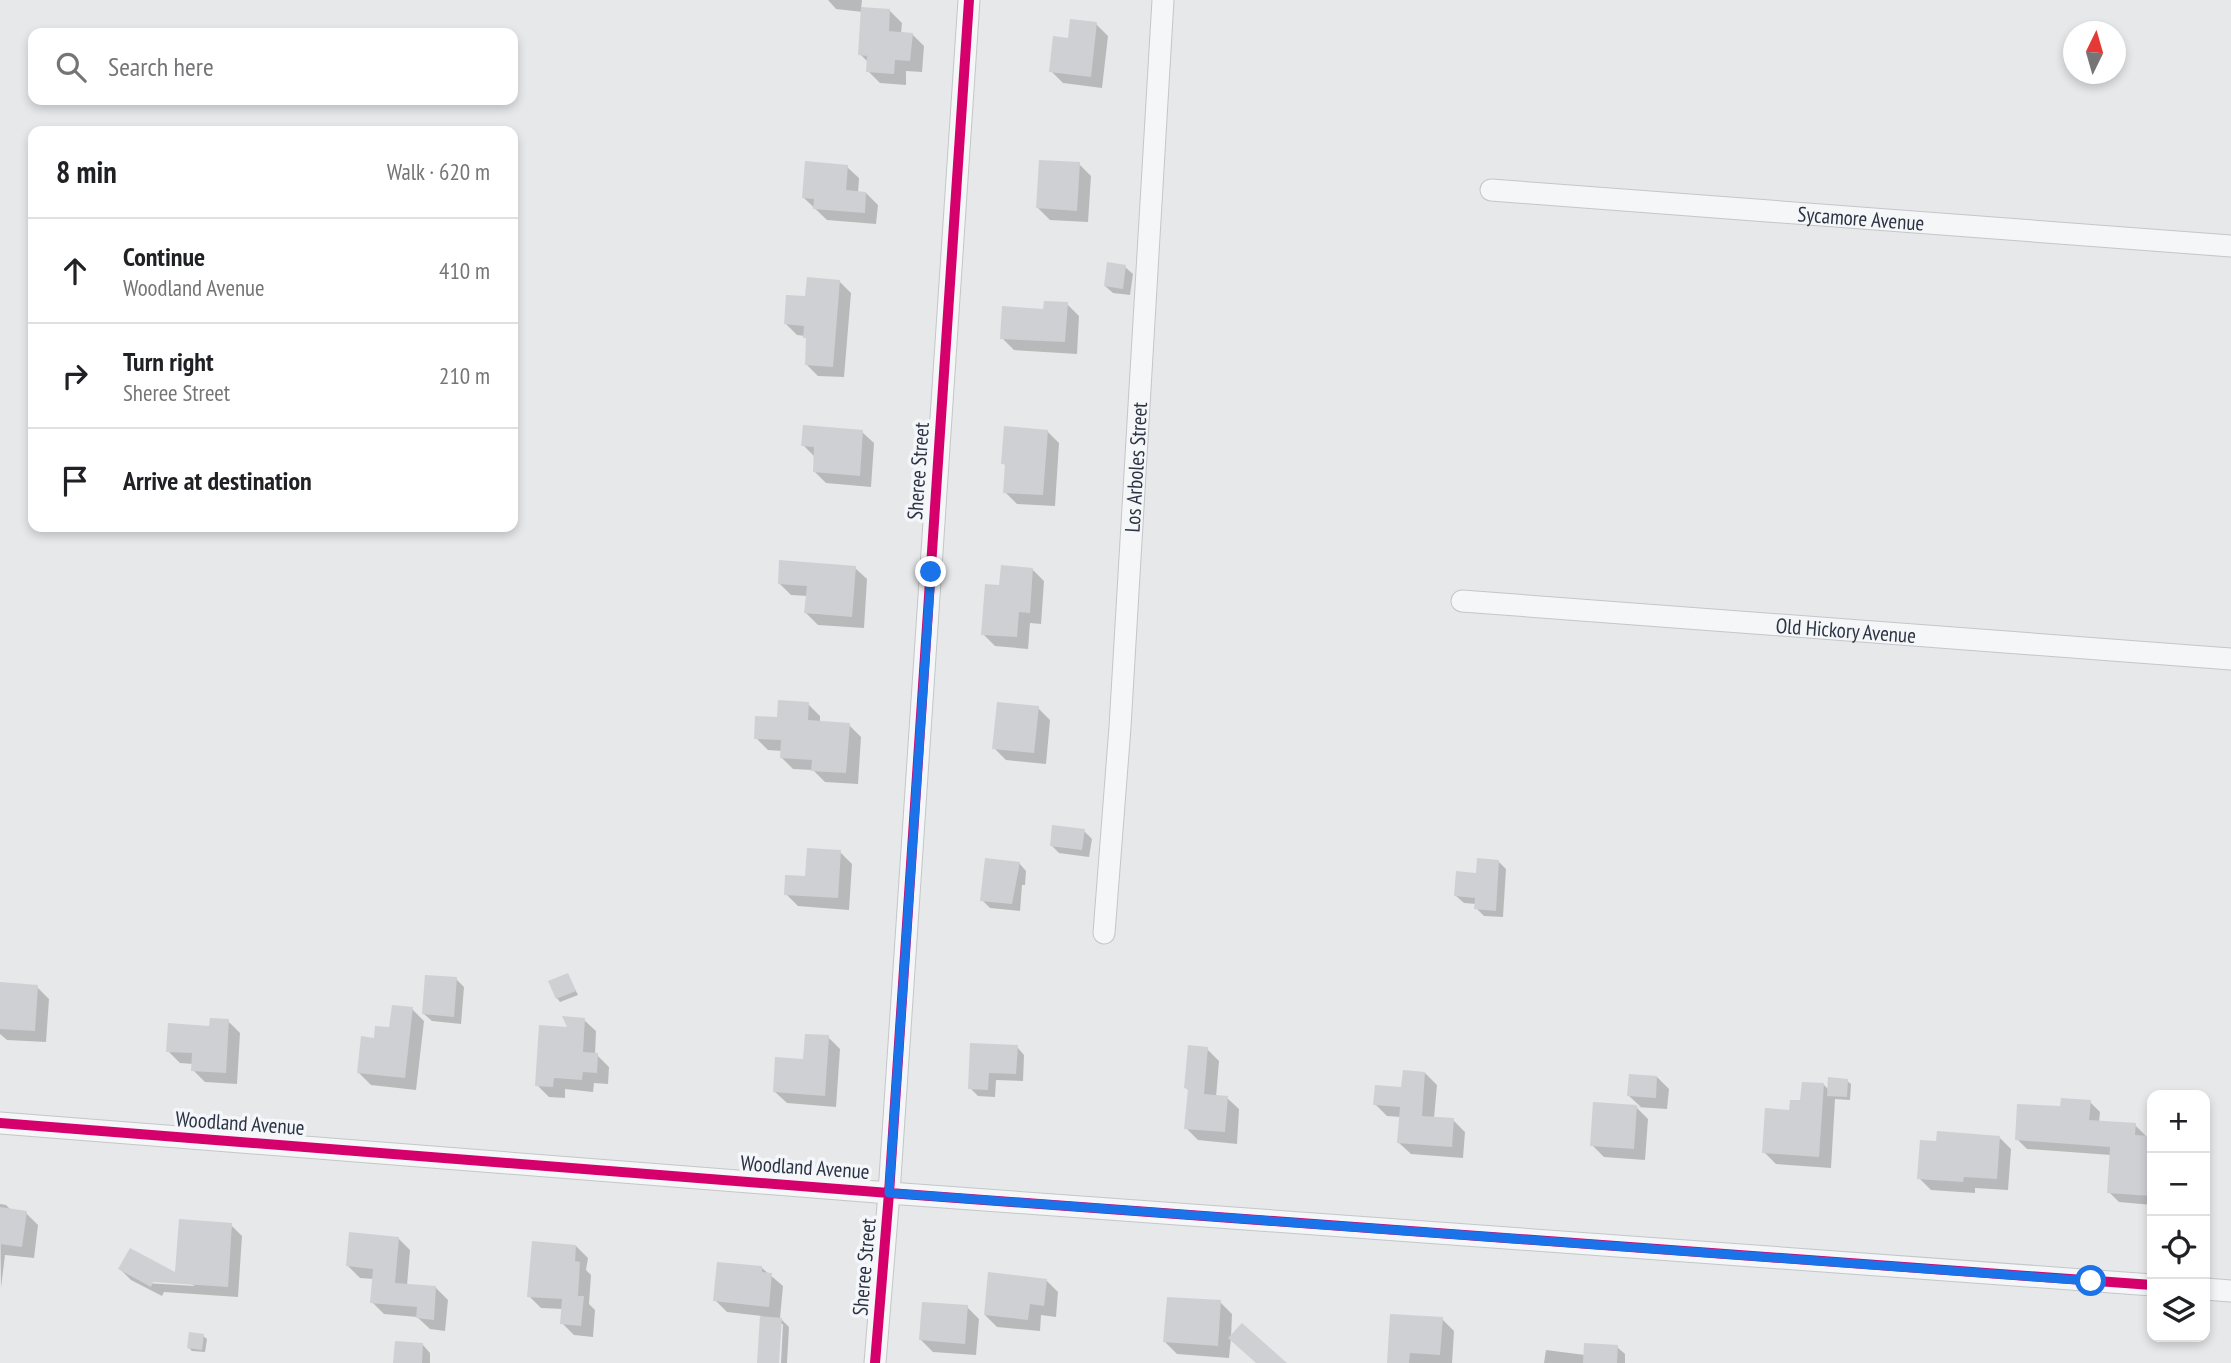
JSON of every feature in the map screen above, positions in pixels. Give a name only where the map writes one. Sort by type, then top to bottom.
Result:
[{"type":"street","name":"Sheree Street","points":[[875,1363],[889,1193],[969,0]]},
{"type":"street","name":"Los Arboles Street","points":[[1104,933],[1120,726],[1163,0]]},
{"type":"street","name":"Sycamore Avenue","points":[[1491,190],[2231,246]]},
{"type":"street","name":"Old Hickory Avenue","points":[[1462,601],[2231,659]]},
{"type":"street","name":"Woodland Avenue","points":[[0,1123],[889,1193],[2147,1285]]},
{"type":"street","points":[[2210,1289],[2231,1291]]},
{"type":"building","points":[[861,7],[890,9],[889,31],[913,33],[910,61],[895,60],[894,74],[866,72],[867,56],[858,55]]},
{"type":"building","points":[[1070,19],[1097,22],[1091,77],[1049,72],[1053,36],[1068,38]]},
{"type":"building","points":[[1039,160],[1080,162],[1077,211],[1036,208]]},
{"type":"building","points":[[805,161],[848,165],[846,190],[866,192],[865,213],[813,209],[814,199],[802,198]]},
{"type":"building","points":[[1107,262],[1126,265],[1123,289],[1104,286]]},
{"type":"building","points":[[807,277],[840,280],[833,367],[805,365],[804,326],[784,324],[786,295],[805,296]]},
{"type":"building","points":[[1044,301],[1068,302],[1065,342],[1000,339],[1002,306],[1043,309]]},
{"type":"building","points":[[803,425],[863,430],[860,476],[813,472],[814,447],[801,446]]},
{"type":"building","points":[[1004,426],[1048,430],[1043,495],[1003,493],[1005,464],[1001,464]]},
{"type":"building","points":[[779,560],[856,566],[852,617],[804,613],[807,586],[778,584]]},
{"type":"building","points":[[1001,565],[1033,568],[1030,613],[1019,612],[1017,637],[981,635],[985,584],[999,585]]},
{"type":"building","points":[[778,700],[809,702],[808,720],[850,723],[846,773],[811,771],[812,760],[780,758],[781,740],[754,739],[755,716],[777,717]]},
{"type":"building","points":[[997,702],[1039,706],[1034,753],[992,749]]},
{"type":"building","points":[[1052,825],[1085,829],[1082,850],[1050,846]]},
{"type":"building","points":[[807,848],[841,850],[838,898],[784,895],[785,875],[805,876]]},
{"type":"building","points":[[985,858],[1020,862],[1012,904],[980,901]]},
{"type":"building","points":[[1477,858],[1499,860],[1496,911],[1474,909],[1475,898],[1454,896],[1456,871],[1476,873]]},
{"type":"building","points":[[568,973],[576,991],[556,999],[548,981]]},
{"type":"building","points":[[425,975],[457,977],[454,1017],[422,1014]]},
{"type":"building","points":[[0,982],[38,985],[35,1031],[0,1029]]},
{"type":"building","points":[[392,1005],[413,1007],[405,1078],[357,1073],[361,1036],[374,1038],[375,1026],[389,1027]]},
{"type":"building","points":[[562,1016],[585,1018],[583,1052],[598,1053],[597,1073],[583,1072],[582,1080],[554,1078],[553,1087],[535,1086],[539,1025],[567,1027]]},
{"type":"building","points":[[210,1018],[229,1019],[226,1073],[191,1071],[192,1053],[166,1052],[168,1023],[209,1026]]},
{"type":"building","points":[[805,1034],[829,1035],[825,1096],[773,1092],[775,1057],[803,1059]]},
{"type":"building","points":[[970,1043],[1018,1045],[1016,1074],[989,1073],[988,1090],[968,1089]]},
{"type":"building","points":[[1188,1045],[1208,1047],[1204,1094],[1228,1096],[1225,1132],[1184,1129]]},
{"type":"building","points":[[1403,1070],[1425,1072],[1422,1116],[1454,1118],[1452,1147],[1397,1143],[1400,1107],[1373,1105],[1375,1085],[1401,1087]]},
{"type":"building","points":[[1629,1074],[1657,1076],[1656,1098],[1627,1096]]},
{"type":"building","points":[[1828,1077],[1848,1079],[1847,1097],[1827,1096]]},
{"type":"building","points":[[1802,1082],[1824,1083],[1819,1157],[1762,1153],[1765,1108],[1789,1110],[1790,1100],[1800,1100]]},
{"type":"building","points":[[2061,1098],[2091,1100],[2089,1120],[2136,1123],[2135,1135],[2147,1136],[2147,1196],[2107,1193],[2110,1147],[2015,1140],[2017,1104],[2060,1106]]},
{"type":"building","points":[[1593,1102],[1637,1105],[1634,1149],[1590,1146]]},
{"type":"building","points":[[1937,1131],[2000,1136],[1997,1179],[1964,1177],[1963,1182],[1917,1179],[1920,1140],[1936,1141]]},
{"type":"building","points":[[0,1207],[27,1211],[22,1247],[0,1244]]},
{"type":"building","points":[[179,1219],[232,1223],[228,1287],[153,1282],[151,1287],[118,1269],[130,1248],[175,1272]]},
{"type":"building","points":[[349,1232],[399,1237],[395,1283],[436,1286],[434,1320],[416,1318],[417,1307],[370,1303],[373,1269],[346,1266]]},
{"type":"building","points":[[532,1241],[576,1245],[575,1261],[580,1262],[578,1296],[584,1296],[581,1326],[560,1324],[562,1299],[527,1297]]},
{"type":"building","points":[[717,1262],[762,1266],[762,1272],[772,1273],[769,1307],[713,1301]]},
{"type":"building","points":[[988,1272],[1047,1279],[1044,1306],[1030,1304],[1028,1320],[984,1315]]},
{"type":"building","points":[[1167,1297],[1221,1300],[1218,1346],[1163,1342]]},
{"type":"building","points":[[922,1302],[968,1305],[965,1344],[919,1340]]},
{"type":"building","points":[[1390,1314],[1443,1317],[1440,1355],[1410,1353],[1409,1363],[1387,1363]]},
{"type":"building","points":[[760,1316],[782,1318],[779,1363],[757,1363]]},
{"type":"building","points":[[1242,1323],[1287,1363],[1256,1363],[1228,1338]]},
{"type":"building","points":[[189,1332],[204,1334],[202,1350],[187,1348]]},
{"type":"building","points":[[395,1341],[423,1343],[422,1363],[393,1363]]},
{"type":"building","points":[[1584,1343],[1618,1345],[1617,1363],[1583,1363]]},
{"type":"cycle path","points":[[875,1363],[889,1193],[969,0]]},
{"type":"cycle path","points":[[0,1123],[889,1193],[2147,1285]]},
{"type":"route","points":[[931,572],[889,1193],[2091,1281]]}]
